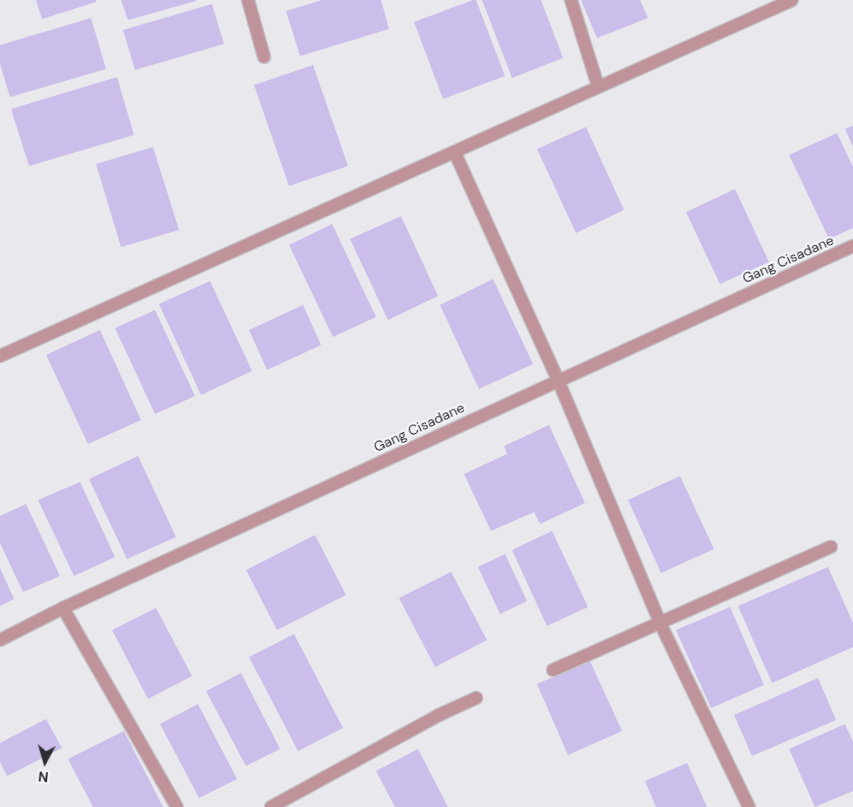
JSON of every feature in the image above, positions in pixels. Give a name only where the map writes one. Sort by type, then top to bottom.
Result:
[{"type":"street","points":[[248,0],[264,57]]},
{"type":"street","points":[[571,0],[598,86]]},
{"type":"street","points":[[0,356],[792,0]]},
{"type":"street","points":[[455,153],[558,380],[660,623],[749,807]]},
{"type":"street","name":"Gang Cisadane","points":[[0,640],[63,608],[853,246]]},
{"type":"street","points":[[552,670],[831,547]]},
{"type":"street","points":[[63,608],[177,807]]},
{"type":"street","points":[[271,807],[439,715],[476,698]]},
{"type":"building","points":[[36,0],[96,0],[96,2],[42,19]]},
{"type":"building","points":[[121,0],[196,0],[196,1],[128,20]]},
{"type":"building","points":[[322,0],[381,0],[389,29],[300,56],[286,11]]},
{"type":"building","points":[[476,0],[505,76],[443,99],[414,22]]},
{"type":"building","points":[[482,0],[541,0],[563,58],[512,78]]},
{"type":"building","points":[[581,0],[640,0],[648,18],[597,38]]},
{"type":"building","points":[[212,4],[224,44],[135,70],[123,30]]},
{"type":"building","points":[[91,18],[106,69],[10,97],[0,64],[0,45]]},
{"type":"building","points":[[313,65],[348,166],[289,186],[254,85]]},
{"type":"building","points":[[117,77],[134,135],[29,166],[11,109]]},
{"type":"building","points":[[853,126],[853,147],[845,129]]},
{"type":"building","points":[[586,127],[624,210],[576,233],[537,149]]},
{"type":"building","points":[[837,133],[853,167],[853,228],[829,239],[789,155]]},
{"type":"building","points":[[153,147],[179,230],[121,247],[96,164]]},
{"type":"building","points":[[735,189],[769,262],[720,284],[686,212]]},
{"type":"building","points":[[401,216],[438,296],[388,320],[350,239]]},
{"type":"building","points":[[332,224],[376,317],[333,337],[289,245]]},
{"type":"building","points":[[493,279],[533,364],[479,389],[440,305]]},
{"type":"building","points":[[210,281],[252,371],[201,395],[159,304]]},
{"type":"building","points":[[303,305],[321,345],[267,370],[249,330]]},
{"type":"building","points":[[155,310],[195,396],[155,414],[115,328]]},
{"type":"building","points":[[100,330],[141,420],[88,444],[46,355]]},
{"type":"building","points":[[549,425],[585,503],[540,524],[534,512],[491,531],[464,474],[507,454],[504,446]]},
{"type":"building","points":[[138,456],[176,537],[127,559],[89,479]]},
{"type":"building","points":[[680,476],[714,549],[661,573],[628,500]]},
{"type":"building","points":[[80,482],[115,557],[74,576],[38,500]]},
{"type":"building","points":[[26,504],[60,576],[23,592],[0,543],[0,516]]},
{"type":"building","points":[[552,531],[588,607],[547,626],[512,550]]},
{"type":"building","points":[[315,535],[346,595],[277,630],[246,570]]},
{"type":"building","points":[[505,554],[527,601],[500,614],[478,567]]},
{"type":"building","points":[[828,567],[853,623],[853,647],[772,683],[738,606]]},
{"type":"building","points":[[0,568],[14,599],[0,606]]},
{"type":"building","points":[[451,572],[487,640],[435,667],[399,598]]},
{"type":"building","points":[[730,607],[764,685],[711,708],[676,630]]},
{"type":"building","points":[[156,608],[192,676],[148,699],[112,630]]},
{"type":"building","points":[[294,634],[343,728],[298,751],[249,657]]},
{"type":"building","points":[[590,661],[622,731],[568,755],[537,684]]},
{"type":"building","points":[[241,673],[280,749],[246,766],[206,691]]},
{"type":"building","points":[[818,678],[836,720],[752,756],[734,715]]},
{"type":"building","points":[[198,704],[237,779],[199,798],[160,724]]},
{"type":"building","points":[[46,719],[62,748],[7,776],[0,762],[0,743]]},
{"type":"building","points":[[845,724],[853,742],[853,791],[815,807],[789,749]]},
{"type":"building","points":[[124,731],[163,807],[93,807],[68,759]]},
{"type":"building","points":[[418,749],[448,807],[395,807],[376,771]]},
{"type":"building","points":[[687,763],[707,807],[656,807],[645,781]]}]
